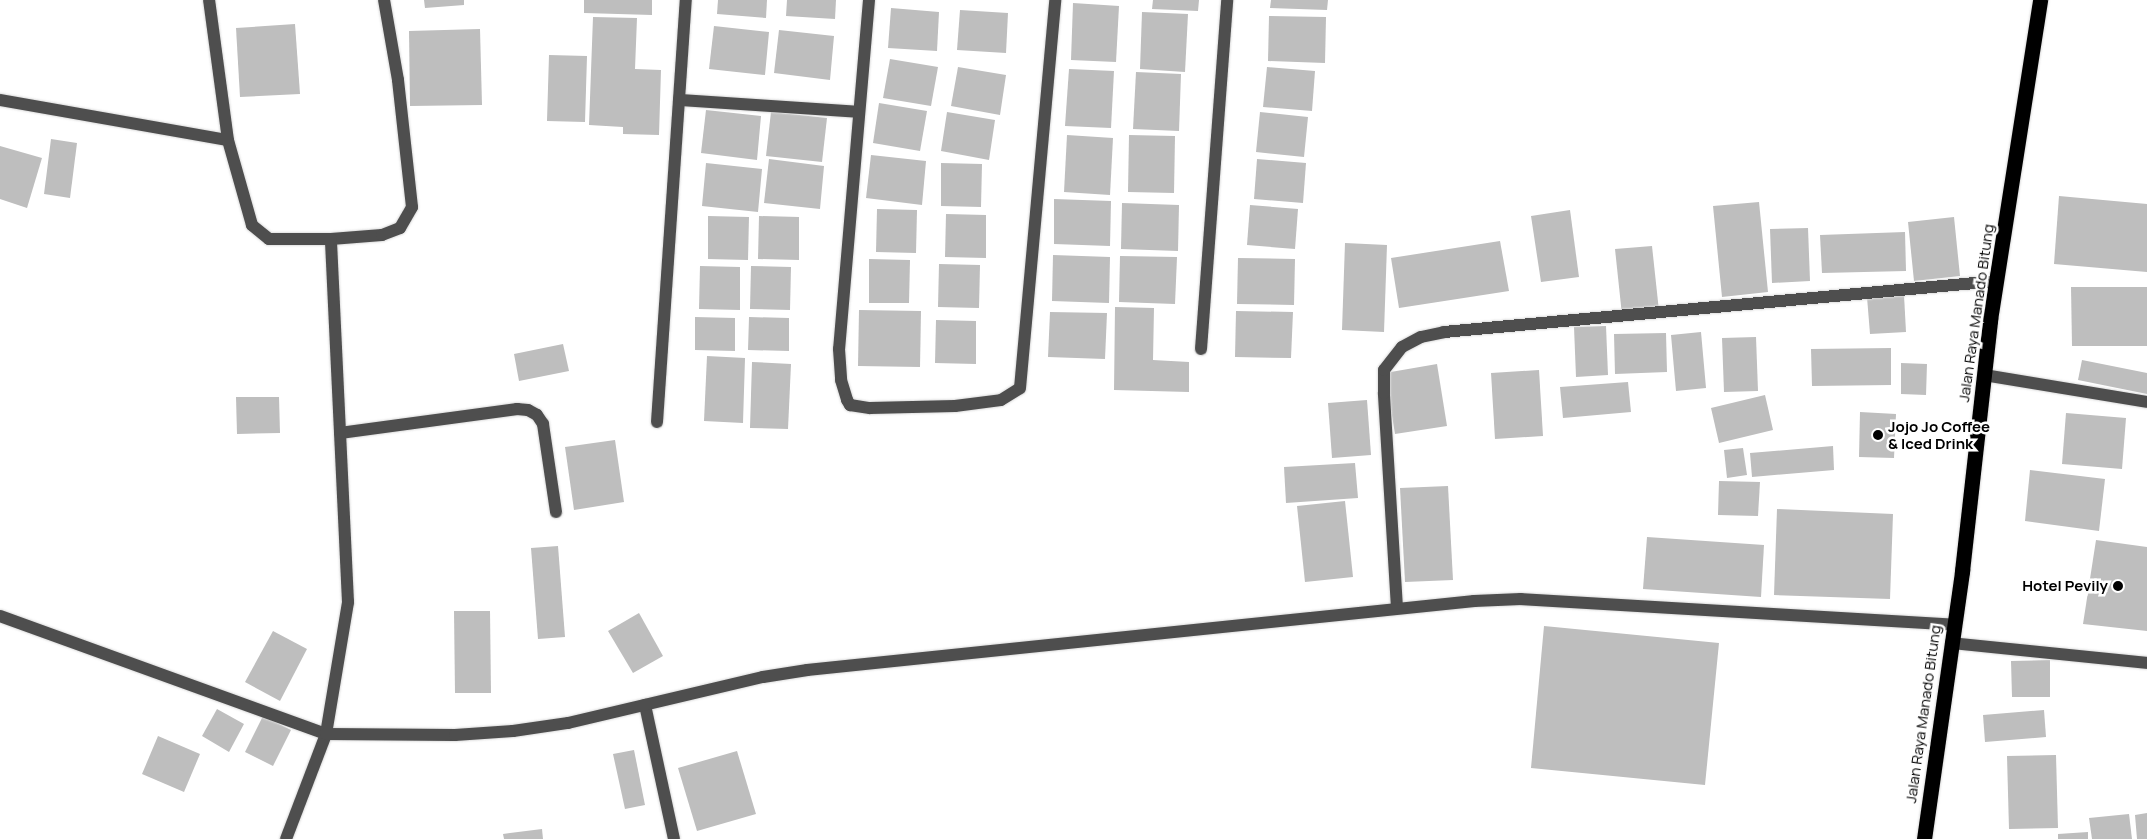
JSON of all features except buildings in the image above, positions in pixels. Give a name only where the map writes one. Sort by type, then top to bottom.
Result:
[{"type":"highway","name":"Jalan Raya Manado Bitung","points":[[1924,839],[1951,643],[1984,375],[2040,0]]},
{"type":"street","points":[[209,0],[228,140],[249,217],[261,235],[282,240],[382,235],[400,228],[412,207],[398,80],[384,0]]},
{"type":"street","points":[[657,422],[686,0]]},
{"type":"street","points":[[869,0],[838,349],[841,380],[847,400],[850,405],[870,408],[955,406],[1010,396],[1020,388],[1023,379],[1055,0]]},
{"type":"street","points":[[1200,349],[1227,0]]},
{"type":"street","points":[[0,100],[228,140]]},
{"type":"street","points":[[679,100],[860,112]]},
{"type":"street","points":[[286,839],[326,734],[348,602],[331,239]]},
{"type":"street","points":[[1397,608],[1384,370],[1402,347],[1421,337],[1444,332],[1997,282]]},
{"type":"street","points":[[1984,375],[2147,402]]},
{"type":"street","points":[[340,433],[517,409],[528,410],[537,415],[543,424],[556,512]]},
{"type":"street","points":[[0,616],[326,734],[455,735],[513,731],[568,723],[808,670],[1397,608],[1521,599],[1953,625]]},
{"type":"street","points":[[1951,643],[2147,662]]},
{"type":"street","points":[[645,705],[674,839]]},
{"type":"place","name":"Jojo Jo Coffee & Iced Drink","points":[[1878,435]]},
{"type":"place","name":"Hotel Pevily","points":[[2118,586]]}]
